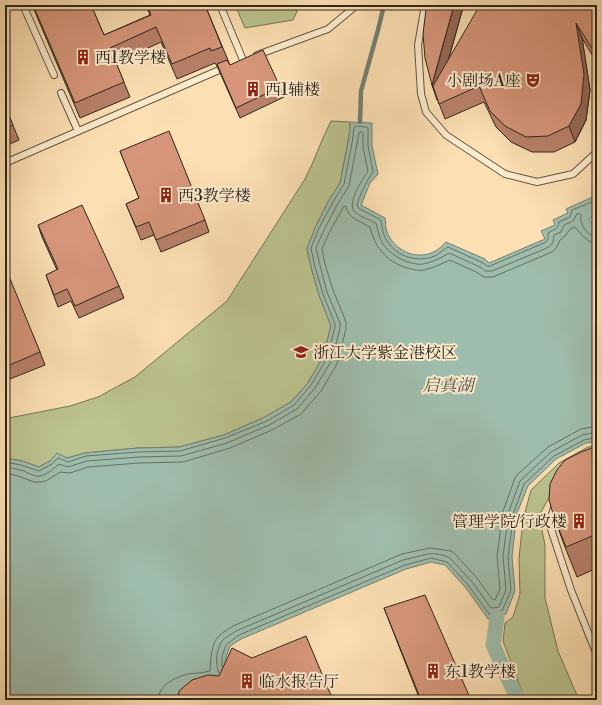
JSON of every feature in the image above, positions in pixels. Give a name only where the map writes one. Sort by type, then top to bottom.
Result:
[{"type":"lane","points":[[23,5],[54,75]]},
{"type":"lane","points":[[220,5],[243,60]]},
{"type":"lane","points":[[236,63],[328,29],[356,5]]},
{"type":"lane","points":[[425,5],[418,45],[421,94],[426,112],[446,135],[506,174],[537,182],[573,174],[597,152]]},
{"type":"lane","points":[[5,163],[229,66]]},
{"type":"lane","points":[[61,93],[78,131]]},
{"type":"lane","points":[[558,497],[549,523],[571,590],[597,655]]},
{"type":"green space","points":[[235,5],[300,5],[293,20],[245,28]]},
{"type":"green space","points":[[331,121],[350,122],[348,142],[340,183],[329,200],[307,248],[319,295],[331,326],[323,357],[308,383],[291,402],[265,417],[224,435],[179,447],[138,448],[85,453],[50,461],[39,467],[22,461],[5,458],[5,418],[70,406],[98,397],[135,377],[227,301],[305,179]]},
{"type":"green space","points":[[597,445],[597,460],[558,481],[539,516],[545,545],[545,598],[558,651],[579,700],[528,700],[522,692],[503,641],[505,623],[513,617],[520,594],[519,558],[523,520],[531,490],[559,463],[588,447]]},
{"type":"water","name":"启真湖","points":[[350,122],[372,123],[372,146],[378,174],[370,183],[361,205],[385,218],[386,228],[390,239],[399,248],[415,255],[432,253],[446,242],[485,259],[489,263],[545,239],[541,231],[555,225],[553,220],[568,213],[566,209],[597,195],[597,213],[589,219],[597,230],[597,441],[586,443],[556,459],[528,486],[517,513],[512,557],[515,591],[506,614],[488,619],[466,588],[445,565],[431,562],[406,569],[241,639],[230,646],[226,657],[225,666],[228,674],[178,694],[171,700],[5,700],[5,458],[22,461],[39,467],[50,461],[57,453],[67,458],[85,453],[138,448],[179,447],[224,435],[265,417],[291,402],[308,383],[323,357],[331,326],[319,295],[307,248],[329,200],[340,183],[348,142]]},
{"type":"building","points":[[33,5],[91,5],[104,35],[151,15],[147,5],[205,5],[222,47],[211,51],[210,48],[172,64],[156,27],[110,48],[124,82],[75,103]]},
{"type":"building","points":[[427,5],[454,5],[432,85],[425,58],[423,34]]},
{"type":"building","name":"小剧场A座","points":[[480,5],[597,5],[597,56],[576,23],[584,74],[581,104],[569,126],[548,136],[526,137],[505,126],[490,111],[479,86],[439,104],[433,86]]},
{"type":"building","name":"西1辅楼","points":[[263,50],[280,87],[236,108],[217,64],[227,60],[230,65]]},
{"type":"building","points":[[5,106],[13,125],[5,129]]},
{"type":"building","name":"西3教学楼","points":[[169,131],[205,220],[156,240],[149,222],[136,227],[126,204],[139,198],[120,151]]},
{"type":"building","points":[[82,205],[119,286],[75,306],[67,289],[54,295],[46,275],[58,269],[38,225]]},
{"type":"building","points":[[6,269],[40,352],[5,367],[5,270]]},
{"type":"building","points":[[597,446],[597,534],[566,547],[549,500],[550,484],[557,470],[565,460]]},
{"type":"building","name":"东1教学楼","points":[[425,595],[471,700],[421,700],[384,608]]},
{"type":"building","points":[[306,636],[333,700],[178,700],[179,691],[192,680],[208,675],[219,676],[232,648],[252,658]]},
{"type":"waterway","points":[[360,122],[361,91],[384,5]]},
{"type":"waterway","points":[[497,617],[493,645],[519,700]]},
{"type":"place","name":"西1教学楼","points":[[83,57]]},
{"type":"place","name":"小剧场A座","points":[[533,80]]},
{"type":"place","name":"西1辅楼","points":[[253,89]]},
{"type":"place","name":"西3教学楼","points":[[166,195]]},
{"type":"place","name":"浙江大学紫金港校区","points":[[301,352]]},
{"type":"place","name":"管理学院/行政楼","points":[[579,521]]},
{"type":"place","name":"东1教学楼","points":[[433,671]]},
{"type":"place","name":"临水报告厅","points":[[247,681]]}]
